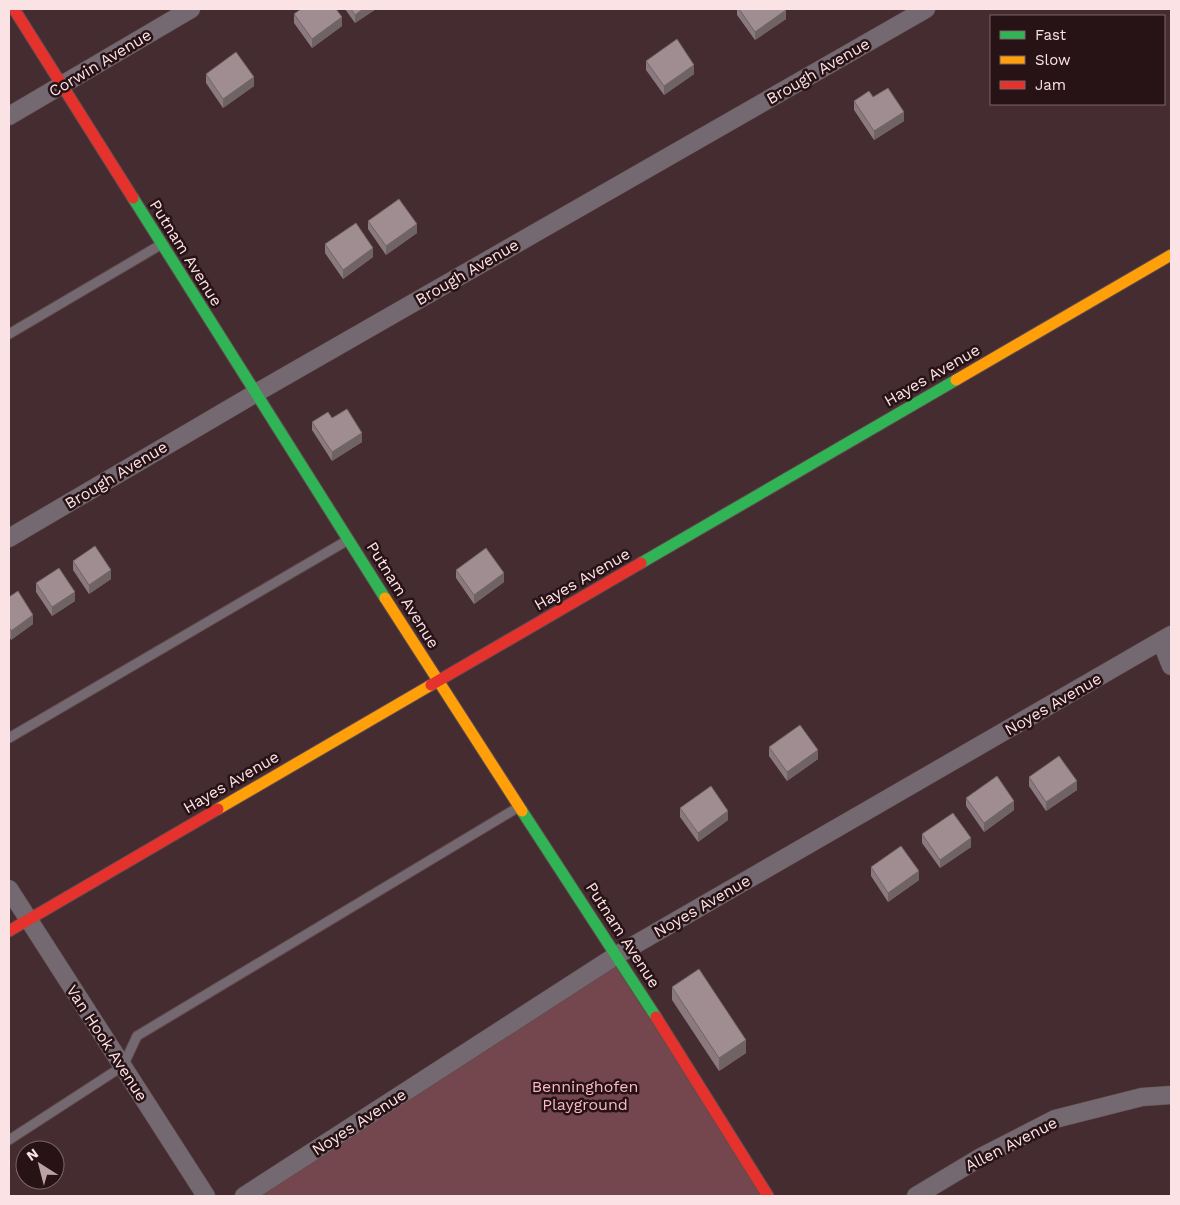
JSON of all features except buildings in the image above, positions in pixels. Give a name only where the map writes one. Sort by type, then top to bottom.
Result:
[{"type":"street","name":"Putnam Avenue","points":[[14,9],[437,681],[617,955],[768,1196]]},
{"type":"street","name":"Corwin Avenue","points":[[9,116],[191,9]]},
{"type":"street","name":"Brough Avenue","points":[[9,538],[256,393],[926,9]]},
{"type":"street","name":"Hayes Avenue","points":[[9,931],[1171,256]]},
{"type":"street","points":[[1166,638],[1171,666]]},
{"type":"street","name":"Noyes Avenue","points":[[244,1196],[617,955],[1166,638]]},
{"type":"street","name":"Van Hook Avenue","points":[[9,889],[206,1196]]},
{"type":"street","name":"Allen Avenue","points":[[916,1196],[981,1157],[1055,1119],[1142,1097],[1171,1096]]},
{"type":"lane","points":[[9,334],[162,244]]},
{"type":"lane","points":[[9,738],[349,540]]},
{"type":"lane","points":[[9,1140],[122,1066],[137,1036],[520,807]]},
{"type":"green space","name":"Benninghofen Playground","points":[[617,955],[768,1196],[244,1196]]},
{"type":"traffic: fast","points":[[133,198],[385,598]]},
{"type":"traffic: fast","points":[[641,563],[956,380]]},
{"type":"traffic: fast","points":[[522,811],[656,1017]]},
{"type":"traffic: slow","points":[[956,380],[1171,255]]},
{"type":"traffic: slow","points":[[385,598],[522,811]]},
{"type":"traffic: slow","points":[[218,809],[431,685]]},
{"type":"traffic: jam","points":[[14,9],[133,198]]},
{"type":"traffic: jam","points":[[431,685],[641,563]]},
{"type":"traffic: jam","points":[[9,931],[218,809]]},
{"type":"traffic: jam","points":[[656,1017],[768,1196]]}]
